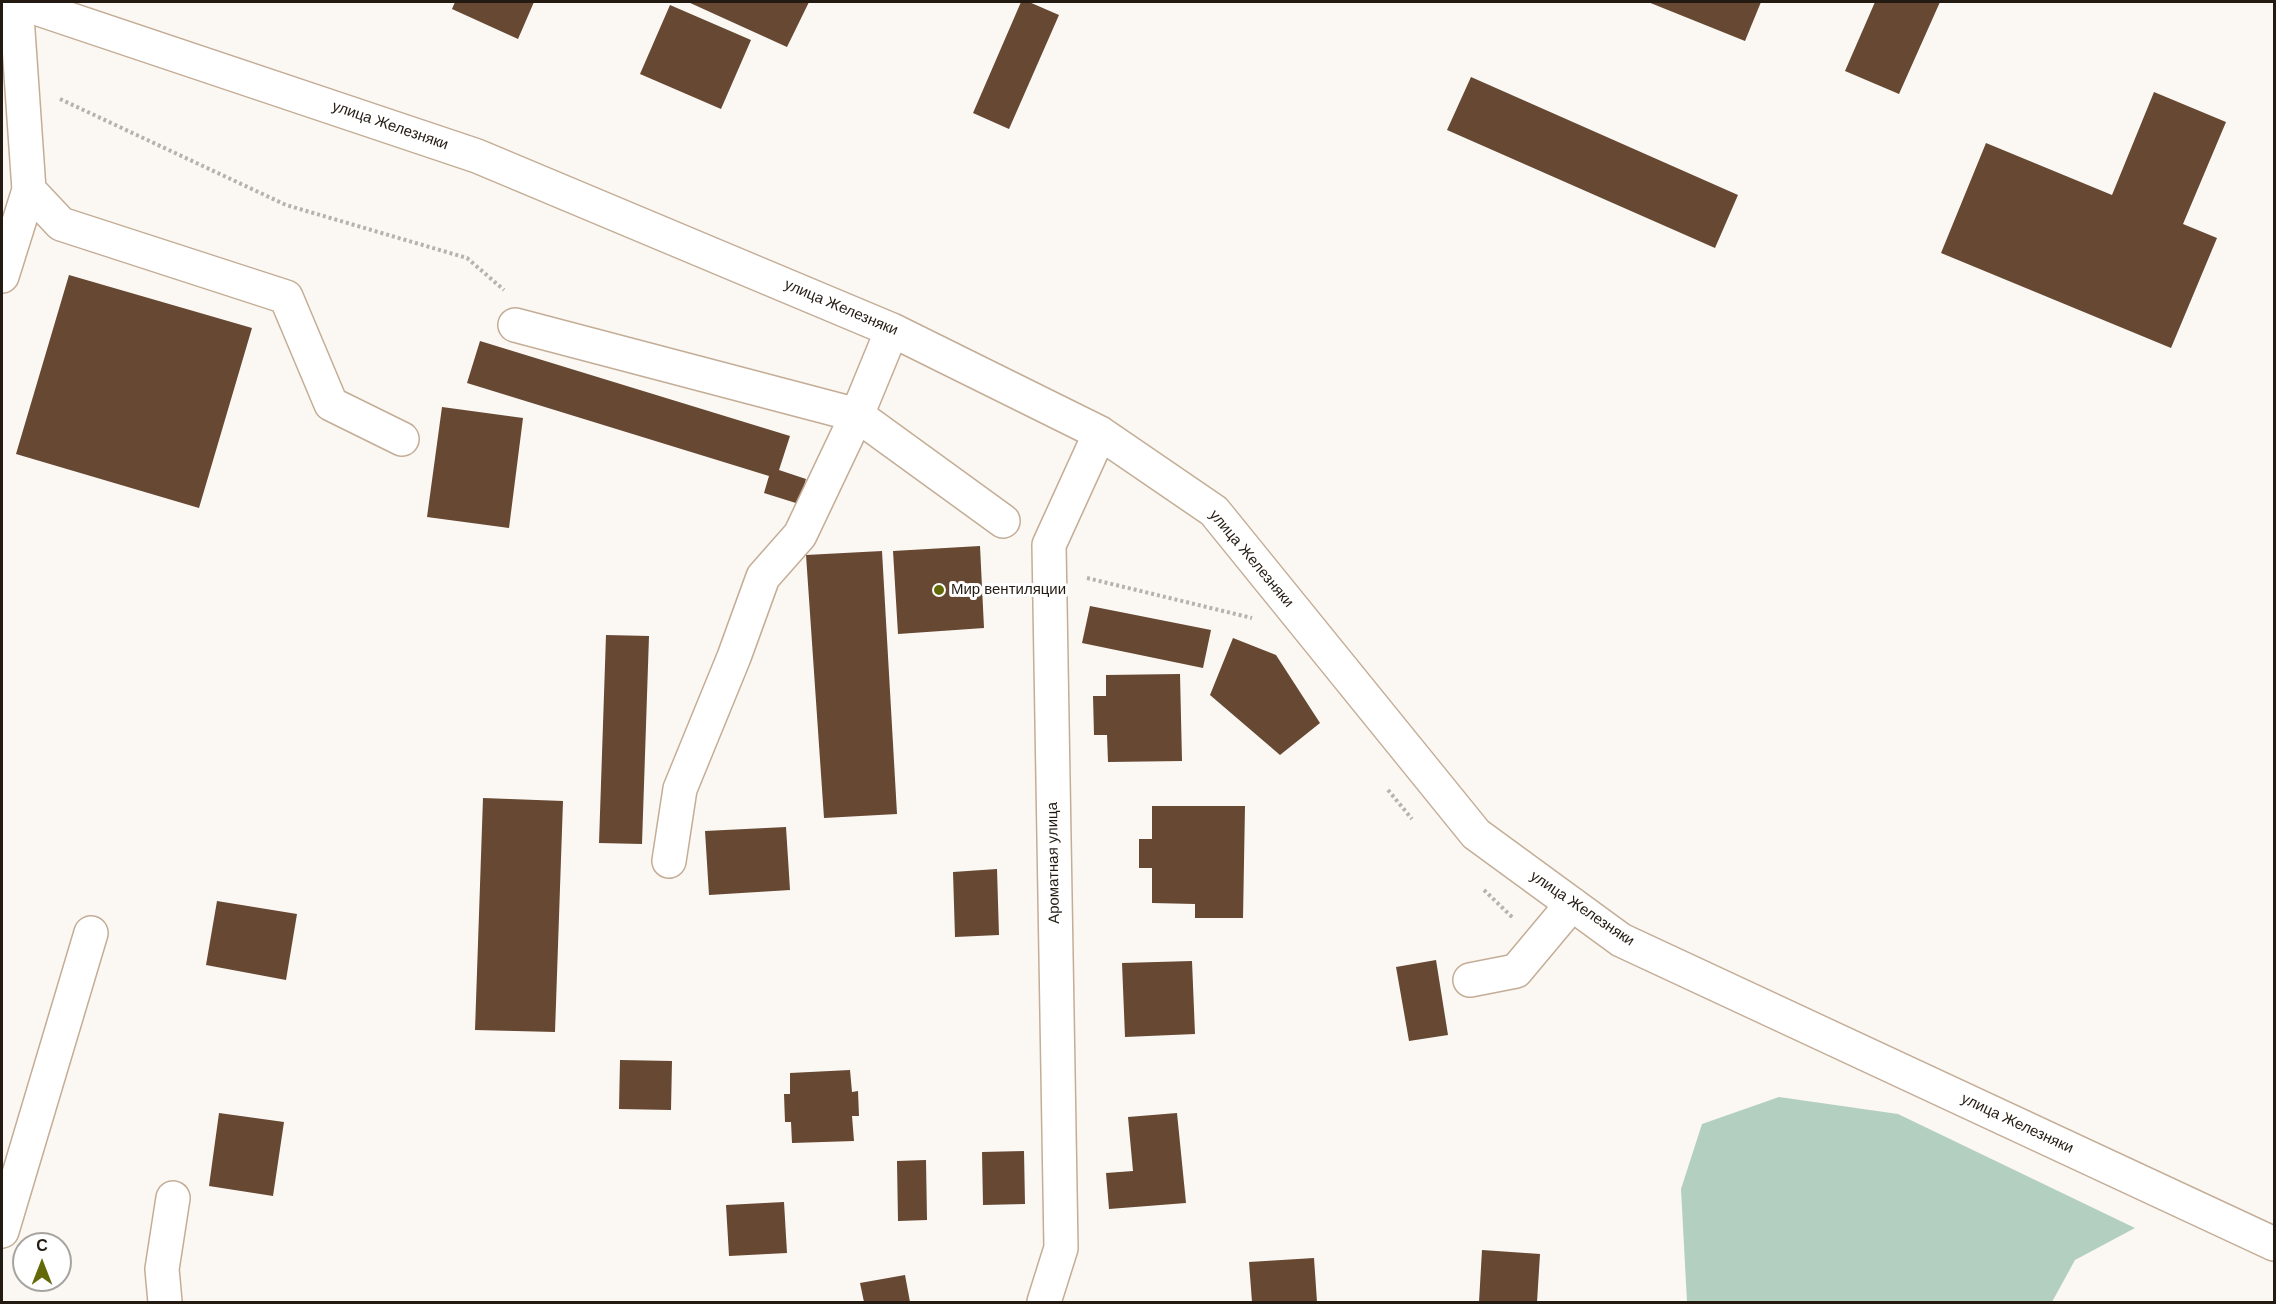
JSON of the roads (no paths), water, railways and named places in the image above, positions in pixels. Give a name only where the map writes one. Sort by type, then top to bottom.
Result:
[{"type":"street","points":[[2,276],[29,190],[17,2]]},
{"type":"street","name":"улица Железняки","points":[[17,2],[477,156],[892,330],[1100,433],[1214,511],[1476,834],[1621,939],[2274,1244]]},
{"type":"street","points":[[29,190],[61,224],[286,297],[331,404],[402,439]]},
{"type":"street","points":[[515,325],[857,415],[1003,521]]},
{"type":"street","points":[[669,861],[680,789],[734,657],[763,577],[800,535],[857,415],[892,330]]},
{"type":"street","name":"Ароматная улица","points":[[1044,1302],[1061,1248],[1049,545],[1100,433]]},
{"type":"street","points":[[1470,980],[1516,971],[1572,904]]},
{"type":"street","points":[[2,1231],[91,933]]},
{"type":"street","points":[[165,1302],[162,1269],[173,1198]]},
{"type":"place","name":"Мир вентиляции","points":[[939,590]]}]
